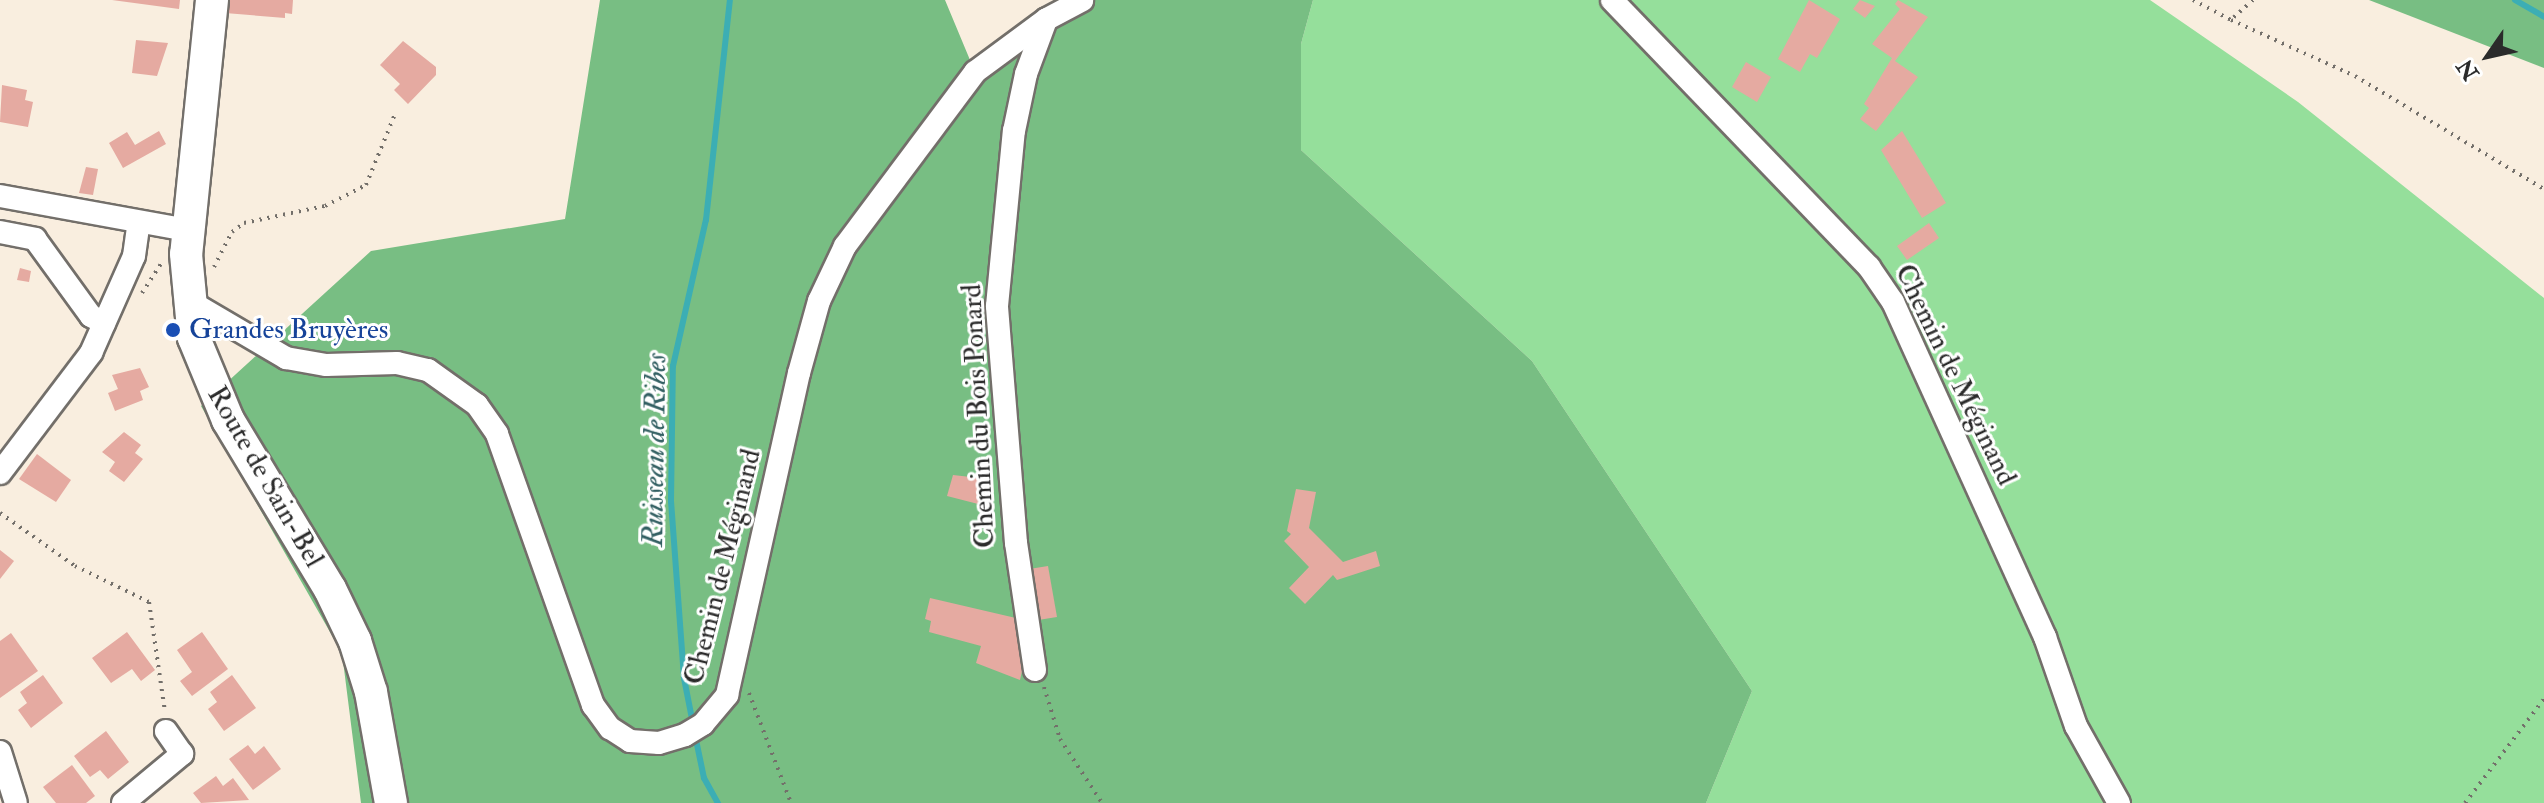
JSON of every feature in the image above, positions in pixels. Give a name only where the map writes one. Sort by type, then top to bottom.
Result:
[{"type":"main road","name":"Route de Sain-Bel","points":[[212,0],[188,230],[189,301],[198,352],[221,407],[330,589],[355,641],[371,692],[391,803]]},
{"type":"street","name":"Chemin de Méginand","points":[[189,301],[286,358],[326,365],[397,363],[428,370],[477,405],[497,434],[593,705],[610,728],[630,741],[659,743],[694,730],[727,695],[799,373],[819,301],[845,246],[975,72],[1047,19],[1082,0]]},
{"type":"street","name":"Chemin de Méginand","points":[[1612,0],[1869,267],[1893,302],[2045,637],[2076,726],[2119,803]]},
{"type":"street","name":"Chemin du Bois Ponard","points":[[1035,670],[1016,543],[997,306],[1014,131],[1026,74],[1047,19]]},
{"type":"street","points":[[0,196],[188,230]]},
{"type":"street","points":[[0,473],[91,353],[134,256],[139,222]]},
{"type":"street","points":[[0,232],[35,239],[91,316],[104,323]]},
{"type":"street","points":[[123,803],[182,754],[166,731]]},
{"type":"street","points":[[0,752],[16,803]]},
{"type":"path","points":[[2193,0],[2355,76],[2544,189]]},
{"type":"path","points":[[2231,20],[2253,0]]},
{"type":"path","points":[[212,271],[232,232],[244,223],[325,206],[366,185],[395,114]]},
{"type":"path","points":[[0,513],[75,566],[149,602],[166,731]]},
{"type":"path","points":[[736,660],[791,803]]},
{"type":"path","points":[[1035,670],[1052,704],[1060,739],[1102,803]]},
{"type":"path","points":[[2465,803],[2544,699]]},
{"type":"green space","points":[[600,0],[945,0],[975,72],[1082,0],[1313,0],[1301,44],[1301,150],[1532,361],[1752,691],[1706,803],[361,803],[342,653],[201,406],[371,251],[565,219]]},
{"type":"green space","points":[[1313,0],[2150,0],[2298,102],[2544,298],[2544,803],[1706,803],[1752,691],[1532,361],[1301,150],[1301,44]]},
{"type":"green space","points":[[2369,0],[2544,0],[2544,68]]},
{"type":"building","points":[[112,0],[180,0],[179,9]]},
{"type":"building","points":[[226,0],[293,0],[292,14],[285,13],[285,18],[225,13]]},
{"type":"building","points":[[1809,0],[1840,19],[1817,58],[1810,54],[1800,72],[1778,59]]},
{"type":"building","points":[[1860,0],[1875,6],[1865,18],[1853,9]]},
{"type":"building","points":[[1898,0],[1928,17],[1895,61],[1918,77],[1876,131],[1860,119],[1869,108],[1864,104],[1892,58],[1872,44],[1900,9],[1895,4]]},
{"type":"building","points":[[136,40],[168,43],[157,76],[132,73]]},
{"type":"building","points":[[403,41],[436,67],[436,75],[408,104],[394,90],[400,84],[380,65]]},
{"type":"building","points":[[1746,62],[1771,77],[1757,102],[1732,87]]},
{"type":"building","points":[[2,85],[27,90],[25,100],[33,102],[28,127],[0,122]]},
{"type":"building","points":[[159,131],[166,144],[123,168],[109,143],[127,132],[135,145]]},
{"type":"building","points":[[1902,131],[1946,203],[1922,218],[1881,150]]},
{"type":"building","points":[[86,167],[98,169],[93,195],[79,193]]},
{"type":"building","points":[[1929,223],[1939,238],[1907,260],[1897,246]]},
{"type":"building","points":[[20,268],[31,271],[29,282],[17,280]]},
{"type":"building","points":[[140,368],[149,387],[140,391],[143,400],[115,411],[108,393],[118,389],[112,375]]},
{"type":"building","points":[[124,432],[141,445],[135,453],[143,459],[124,482],[109,471],[115,462],[102,452]]},
{"type":"building","points":[[37,454],[71,480],[56,502],[19,479]]},
{"type":"building","points":[[953,475],[988,479],[982,505],[947,496]]},
{"type":"building","points":[[1296,489],[1316,492],[1309,528],[1343,562],[1376,551],[1380,566],[1337,580],[1333,575],[1305,604],[1289,588],[1309,567],[1284,541],[1291,534],[1287,531]]},
{"type":"building","points":[[0,550],[14,561],[0,579]]},
{"type":"building","points":[[1048,566],[1057,617],[1032,621],[1023,570]]},
{"type":"building","points":[[930,598],[1020,619],[1021,652],[1026,653],[1020,680],[976,663],[981,646],[929,632],[931,621],[925,619]]},
{"type":"building","points":[[127,632],[155,670],[141,681],[132,669],[111,683],[92,658]]},
{"type":"building","points":[[202,632],[228,669],[192,696],[180,681],[192,672],[177,650]]},
{"type":"building","points":[[11,633],[38,671],[0,698],[0,641]]},
{"type":"building","points":[[43,675],[63,703],[31,728],[18,710],[27,703],[20,692]]},
{"type":"building","points":[[232,675],[256,708],[224,731],[208,709],[217,702],[210,692]]},
{"type":"building","points":[[106,731],[129,762],[108,779],[100,770],[90,777],[74,756]]},
{"type":"building","points":[[248,745],[255,754],[264,746],[281,769],[253,790],[229,759]]},
{"type":"building","points":[[72,765],[95,796],[86,803],[56,803],[43,787]]},
{"type":"building","points":[[216,776],[223,786],[233,778],[249,800],[201,803],[193,793]]},
{"type":"waterway","name":"Ruisseau de Ribes","points":[[693,724],[684,678],[671,501],[673,366],[706,220],[730,0]]},
{"type":"waterway","points":[[2515,0],[2544,17]]},
{"type":"waterway","name":"Ruisseau de Ribes","points":[[695,735],[704,778],[718,803]]},
{"type":"place","name":"Grandes Bruyères","points":[[173,330]]}]
